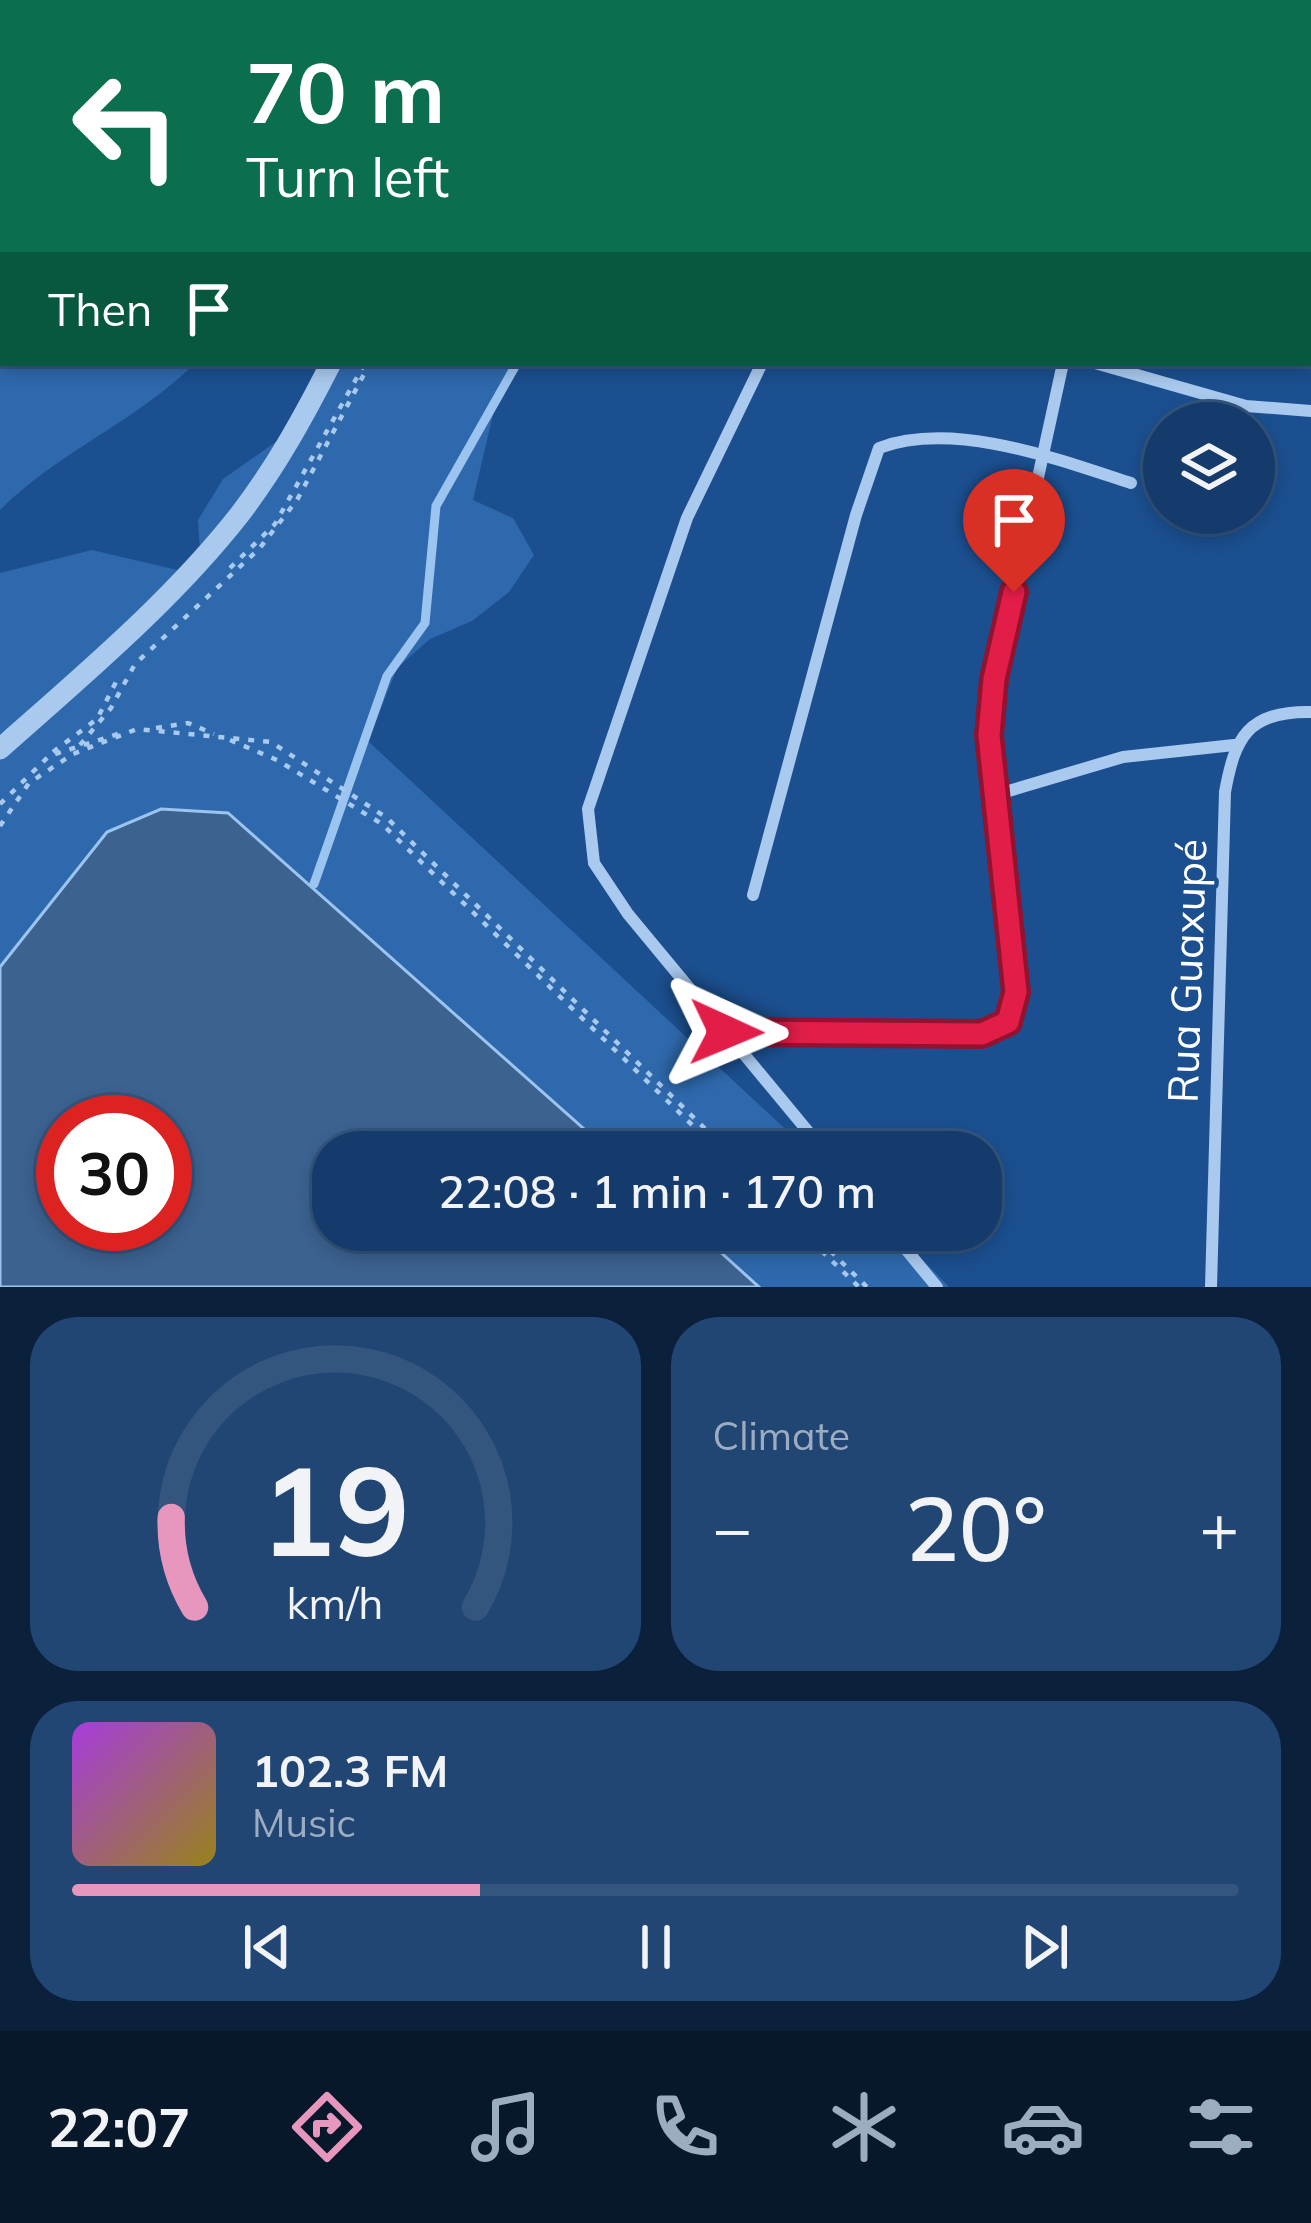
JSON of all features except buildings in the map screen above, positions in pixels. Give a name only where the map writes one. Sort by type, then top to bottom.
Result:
[{"type":"street","points":[[0,749],[107,652],[237,518],[290,442],[329,366]]},
{"type":"street","points":[[761,366],[688,518],[588,809],[594,863],[628,914],[808,1131]]},
{"type":"street","points":[[726,1032],[982,1034],[1008,1022],[1016,992],[989,735],[994,679],[1063,366]]},
{"type":"street","points":[[1106,366],[1246,406],[1311,411]]},
{"type":"street","points":[[753,895],[850,537],[879,448],[911,436],[1046,456],[1130,483]]},
{"type":"street","points":[[995,795],[1123,757],[1234,745],[1244,731],[1293,712],[1311,712]]},
{"type":"street","name":"Rua Guaxupé","points":[[1210,1287],[1225,792],[1234,745]]},
{"type":"street","points":[[907,1251],[937,1287]]},
{"type":"path","points":[[0,826],[29,783],[73,754],[132,731]]},
{"type":"path","points":[[0,804],[49,755],[132,731],[271,742],[362,798],[707,1131]]},
{"type":"path","points":[[220,736],[277,760],[382,824],[698,1131]]},
{"type":"path","points":[[823,1251],[863,1287]]},
{"type":"path","points":[[828,1251],[863,1287]]},
{"type":"shaded area","points":[[0,366],[192,366],[148,403],[47,470],[0,510]]},
{"type":"shaded area","points":[[341,366],[516,366],[495,406],[473,500],[513,518],[534,555],[509,592],[472,621],[430,639],[397,668],[368,741],[787,1131],[312,1131],[312,1251],[914,1251],[949,1287],[0,1287],[0,573],[92,550],[186,572],[201,566],[198,520],[223,479],[314,415]]},
{"type":"shaded area","points":[[161,809],[228,813],[586,1131],[312,1131],[312,1251],[719,1251],[759,1287],[0,1287],[0,967],[107,832]]},
{"type":"waterway","points":[[314,884],[387,676],[425,623],[436,506],[515,366]]},
{"type":"route","points":[[726,1032],[982,1034],[1008,1022],[1016,992],[989,735],[994,679],[1014,592]]}]
